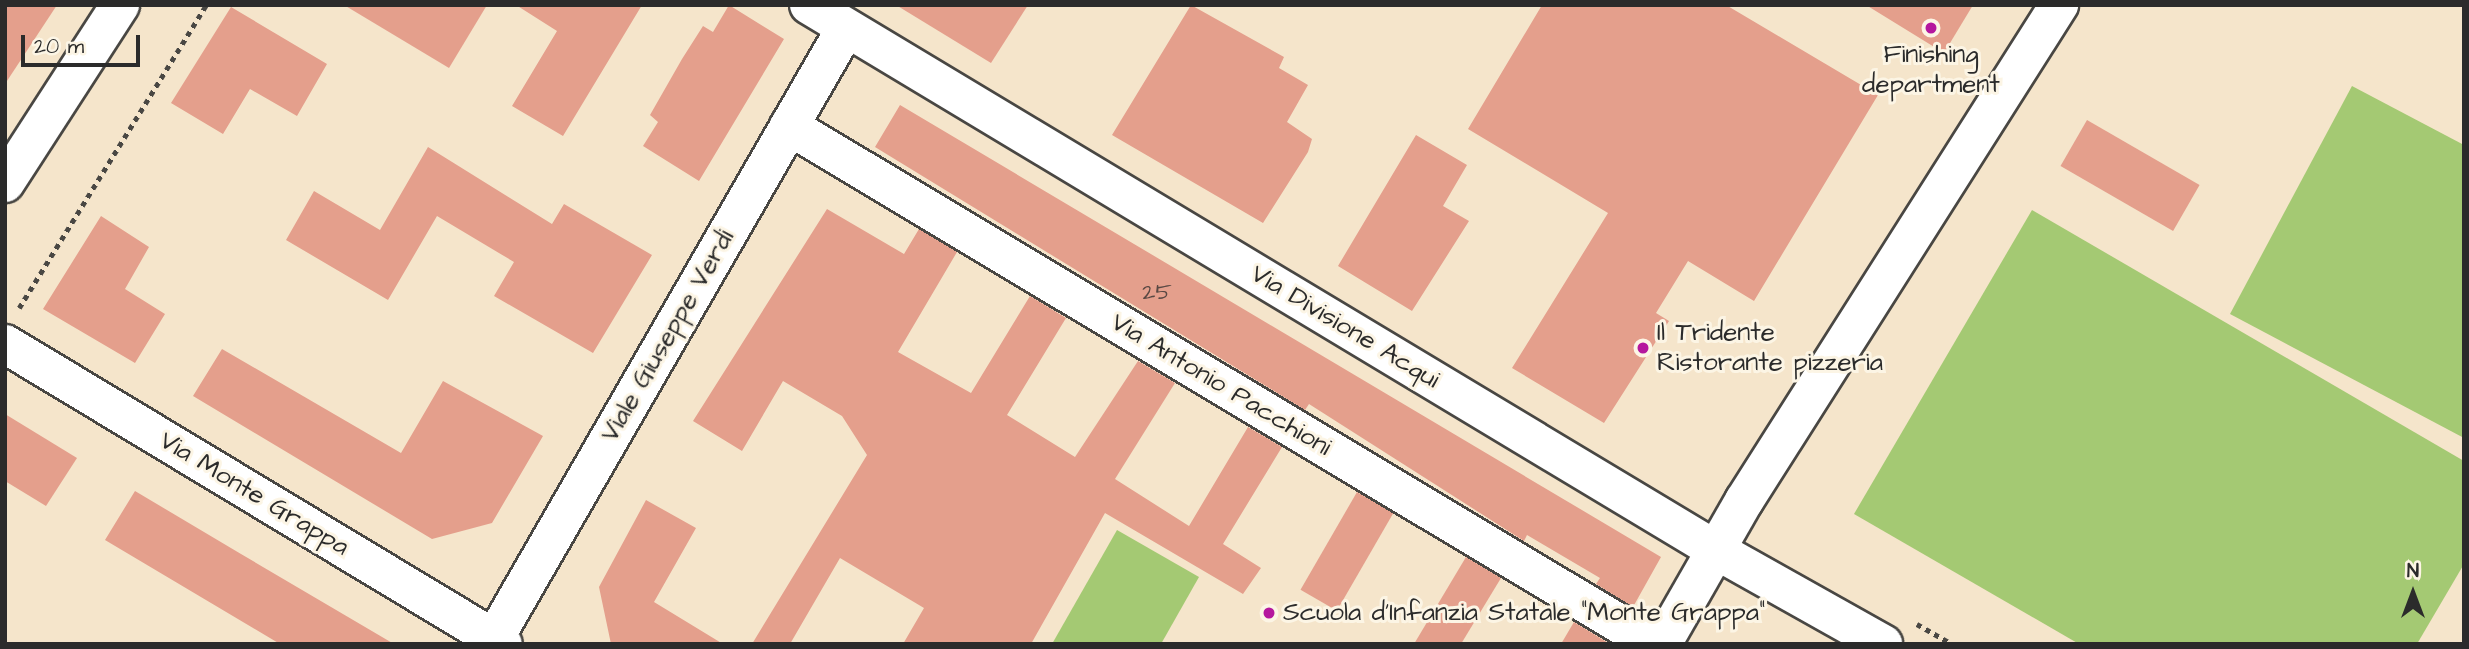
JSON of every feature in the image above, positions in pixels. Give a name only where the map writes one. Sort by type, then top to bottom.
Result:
[{"type":"street","points":[[5,183],[120,5]]},
{"type":"street","name":"Via Divisione Acqui","points":[[809,5],[1714,549],[1883,644]]},
{"type":"street","points":[[1662,644],[1714,549],[2059,5]]},
{"type":"street","name":"Viale Giuseppe Verdi","points":[[496,642],[846,28]]},
{"type":"street","name":"Via Antonio Pacchioni","points":[[789,126],[1653,644]]},
{"type":"street","name":"Via Monte Grappa","points":[[9,331],[496,642]]},
{"type":"path","points":[[9,331],[206,5]]},
{"type":"green space","points":[[2352,86],[2464,145],[2464,438],[2230,314]]},
{"type":"green space","points":[[2032,210],[2464,461],[2464,564],[2417,644],[2079,644],[1854,514]]},
{"type":"green space","points":[[1117,530],[1199,577],[1161,644],[1052,644]]},
{"type":"building","points":[[5,5],[57,5],[5,84]]},
{"type":"building","points":[[344,5],[487,5],[449,68]]},
{"type":"building","points":[[516,5],[642,5],[563,136],[512,106],[557,31]]},
{"type":"building","points":[[729,5],[784,39],[699,181],[643,146],[658,122],[650,115],[682,59],[703,26],[713,32]]},
{"type":"building","points":[[896,5],[1028,5],[991,63]]},
{"type":"building","points":[[1191,5],[1284,57],[1279,68],[1308,85],[1287,122],[1312,139],[1308,152],[1263,223],[1112,135]]},
{"type":"building","points":[[1542,5],[1726,5],[1878,95],[1754,301],[1688,261],[1656,313],[1669,321],[1604,423],[1512,368],[1608,213],[1468,129]]},
{"type":"building","name":"Finishing department","points":[[1866,5],[1973,5],[1944,53]]},
{"type":"building","points":[[231,7],[327,64],[297,116],[250,89],[223,134],[171,103]]},
{"type":"building","points":[[900,105],[1661,557],[1633,607],[1596,584],[1600,578],[1527,535],[1524,541],[1309,404],[1305,410],[875,147]]},
{"type":"building","points":[[2087,120],[2200,185],[2173,231],[2060,166]]},
{"type":"building","points":[[1416,135],[1467,165],[1443,206],[1469,221],[1412,311],[1338,266]]},
{"type":"building","points":[[428,147],[552,224],[564,204],[652,255],[593,353],[494,296],[514,262],[437,216],[388,300],[286,240],[314,191],[380,230]]},
{"type":"building","points":[[827,209],[904,254],[919,229],[957,252],[898,352],[971,393],[1030,296],[1066,318],[1007,415],[1075,457],[1138,361],[1175,383],[1115,479],[1189,526],[1248,427],[1282,447],[1223,544],[1261,568],[1243,594],[1105,513],[1031,644],[903,644],[924,608],[840,558],[790,644],[752,644],[867,455],[842,416],[783,381],[742,451],[693,421]]},
{"type":"building","points":[[101,216],[149,247],[125,289],[165,314],[135,363],[43,309]]},
{"type":"building","points":[[222,349],[401,453],[443,381],[543,436],[492,523],[432,539],[193,396]]},
{"type":"building","points":[[5,414],[77,458],[46,506],[5,481]]},
{"type":"building","points":[[135,491],[394,644],[280,644],[105,540]]},
{"type":"building","points":[[1357,492],[1393,513],[1337,611],[1300,590]]},
{"type":"building","points":[[646,500],[696,528],[654,602],[723,644],[611,644],[599,587]]},
{"type":"building","points":[[1466,557],[1501,578],[1461,644],[1414,644]]},
{"type":"building","points":[[1574,622],[1610,644],[1561,644]]},
{"type":"place","name":"Finishing department","points":[[1931,28]]},
{"type":"place","name":"Il Tridente Ristorante pizzeria","points":[[1643,348]]},
{"type":"place","name":"Scuola d'Infanzia Statale \"Monte Grappa\"","points":[[1269,613]]}]
